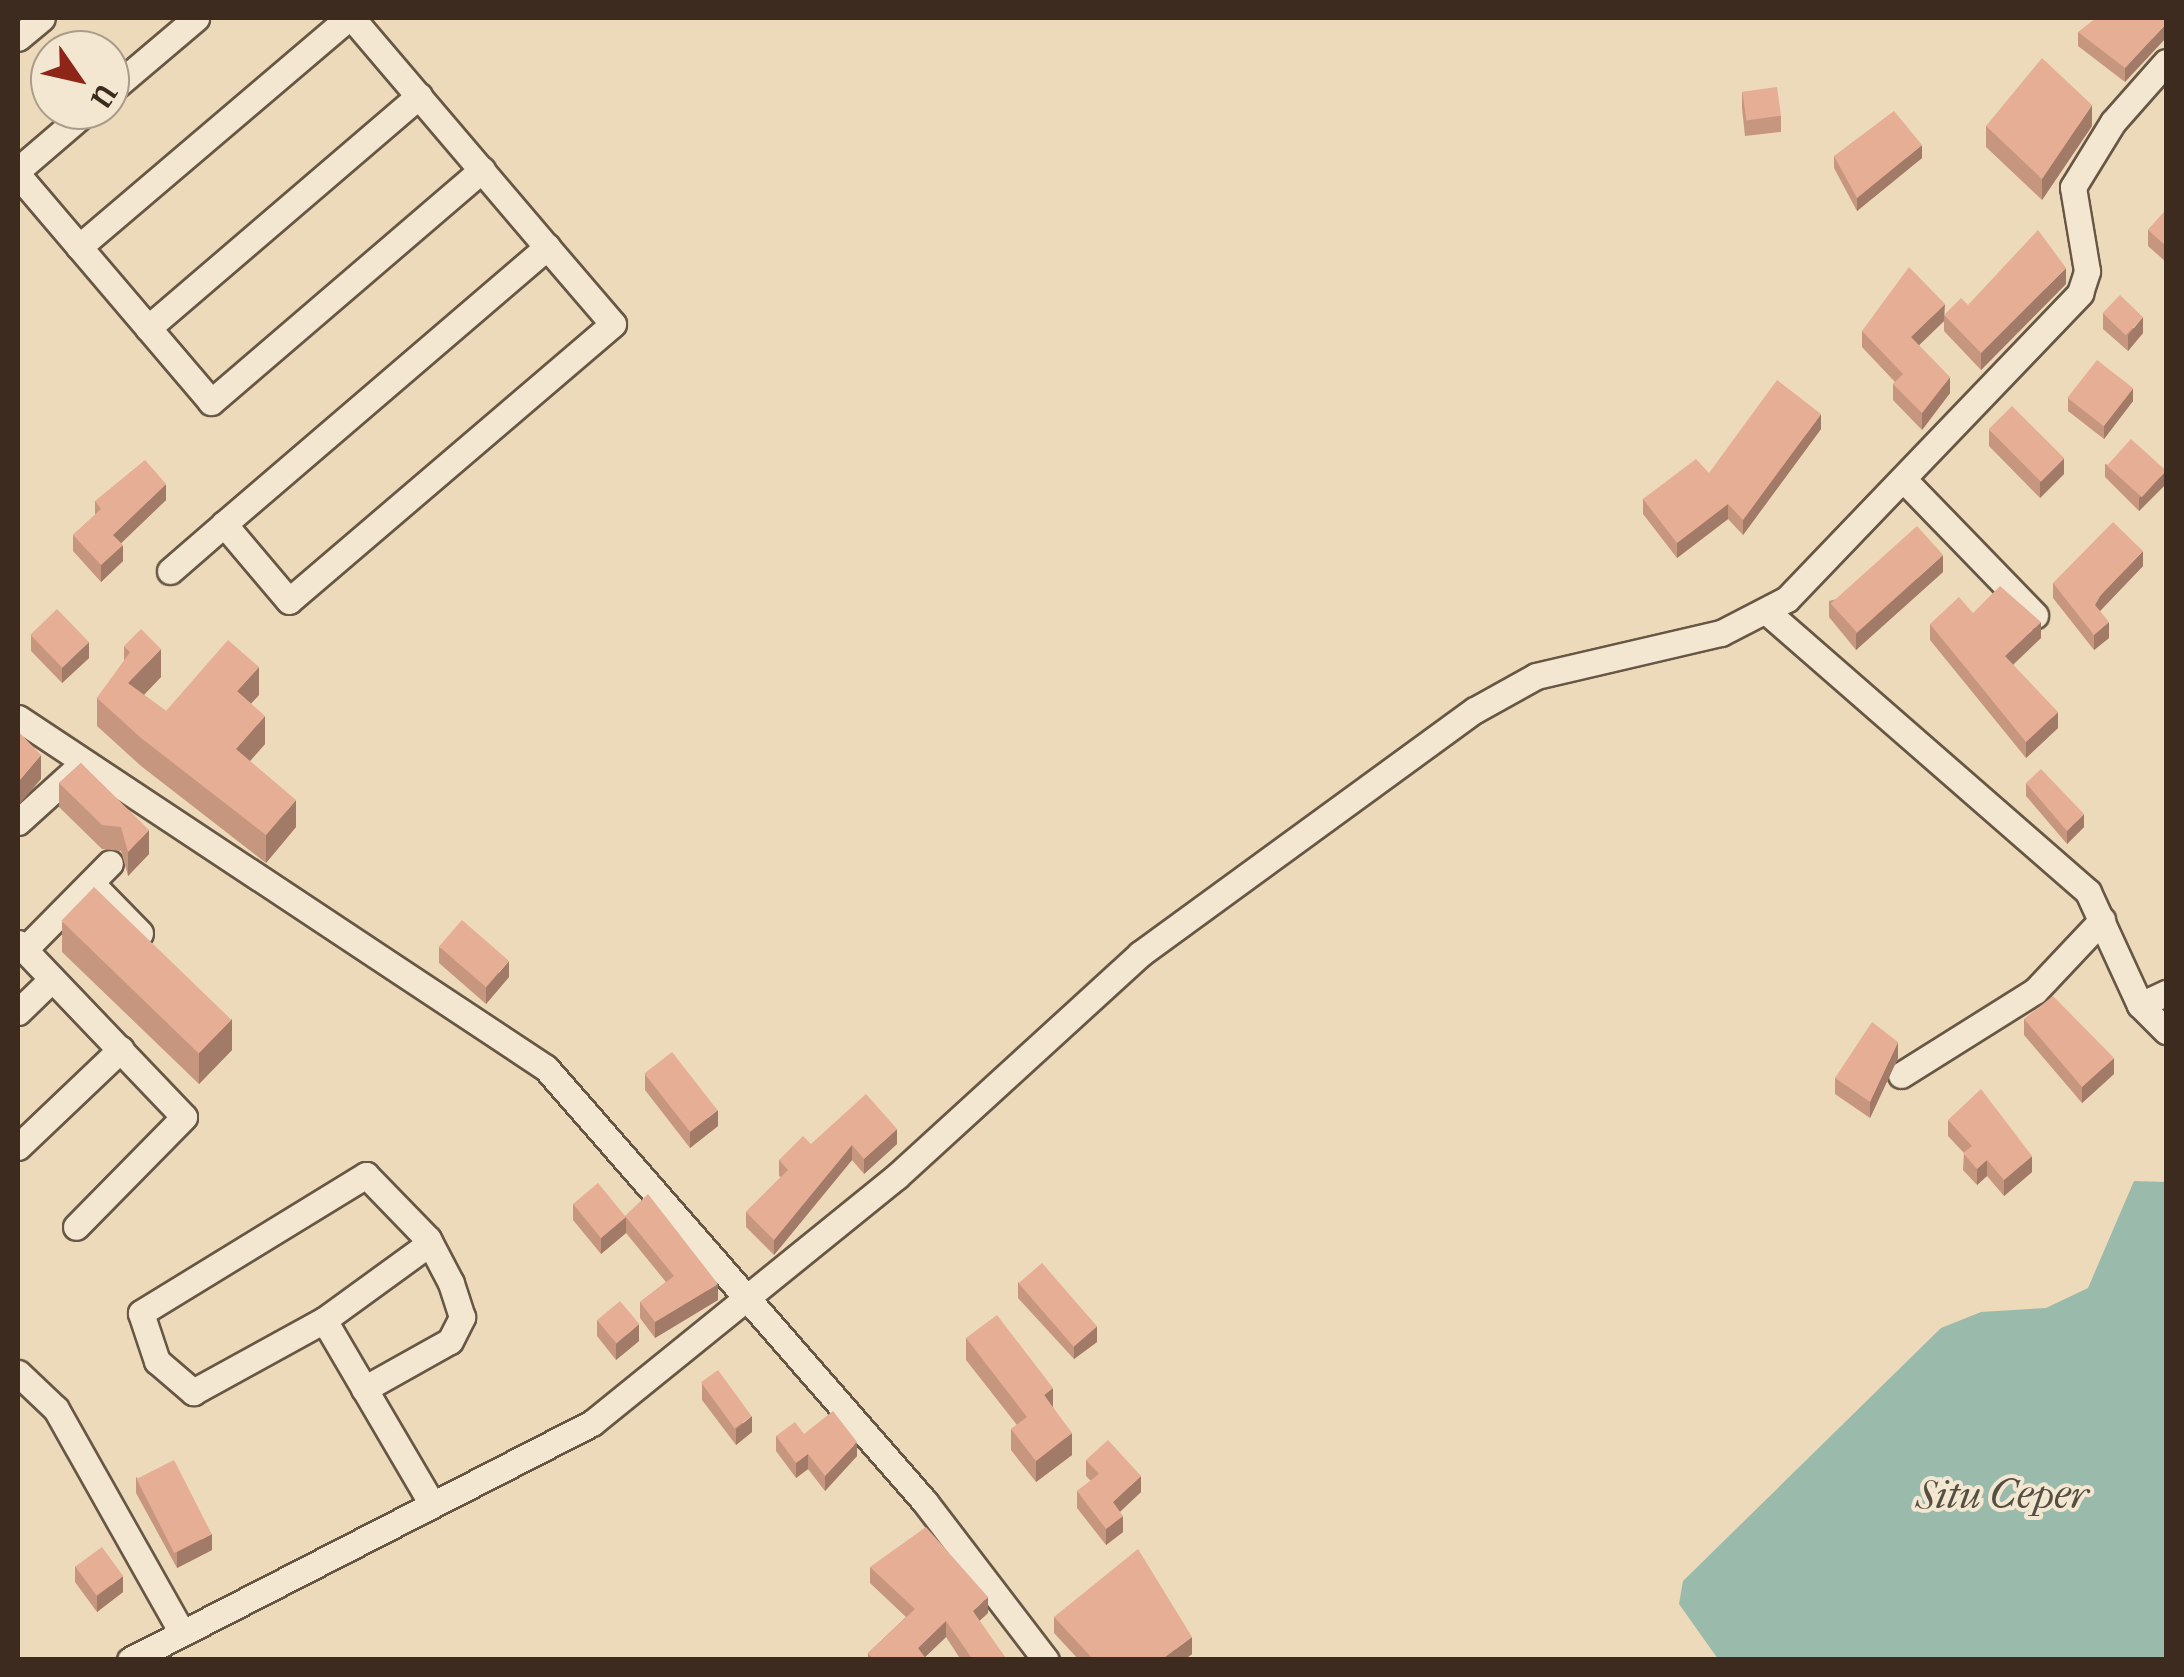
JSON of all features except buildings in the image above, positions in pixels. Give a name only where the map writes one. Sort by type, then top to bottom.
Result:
[{"type":"street","points":[[18,38],[42,18]]},
{"type":"street","points":[[130,74],[196,18]]},
{"type":"street","points":[[79,247],[350,18],[613,324],[289,602],[224,524]]},
{"type":"street","points":[[130,1660],[180,1628],[592,1423],[753,1300],[1140,954],[1475,710],[1536,676],[1721,632],[1766,611],[1904,480],[2080,293],[2087,270],[2074,187],[2113,122],[2166,62]]},
{"type":"street","points":[[148,328],[419,96]]},
{"type":"street","points":[[65,130],[18,172],[210,402],[482,170]]},
{"type":"street","points":[[170,571],[548,247]]},
{"type":"street","points":[[1904,480],[2034,616]]},
{"type":"street","points":[[1766,611],[2072,875],[2102,920],[2140,1006],[2166,1031]]},
{"type":"street","points":[[18,718],[546,1068],[753,1300],[1045,1659]]},
{"type":"street","points":[[18,822],[86,760]]},
{"type":"street","points":[[76,1227],[185,1122],[21,946],[110,863]]},
{"type":"street","points":[[91,883],[160,954]]},
{"type":"street","points":[[1902,1075],[2035,991],[2102,920]]},
{"type":"street","points":[[18,1012],[52,979]]},
{"type":"street","points":[[2140,1006],[2166,993]]},
{"type":"street","points":[[18,1147],[121,1049]]},
{"type":"street","points":[[364,1389],[461,1328],[430,1243],[392,1194],[354,1176],[156,1296],[138,1325],[157,1362],[193,1392],[324,1320],[430,1243]]},
{"type":"street","points":[[324,1320],[430,1501]]},
{"type":"street","points":[[18,1373],[56,1408],[180,1628]]},
{"type":"water","name":"Situ Ceper","points":[[2134,1181],[2166,1182],[2166,1659],[1718,1659],[1679,1604],[1683,1581],[1941,1328],[1981,1312],[2046,1308],[2088,1288]]}]
